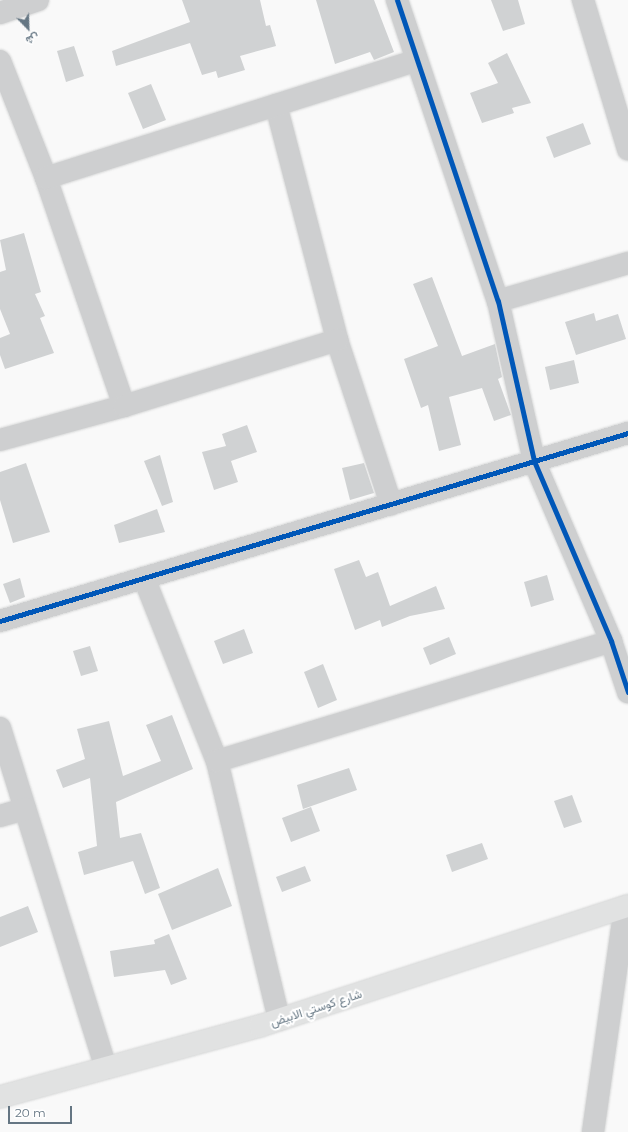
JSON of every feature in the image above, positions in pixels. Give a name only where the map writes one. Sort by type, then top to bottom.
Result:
[{"type":"highway","name":"شارع كوستي الابيض","points":[[0,1097],[279,1020],[627,907]]},
{"type":"street","points":[[0,13],[38,0]]},
{"type":"street","points":[[397,0],[498,301],[534,461],[611,641],[628,692]]},
{"type":"street","points":[[583,0],[628,149]]},
{"type":"street","points":[[46,178],[417,60]]},
{"type":"street","points":[[0,61],[46,178],[124,406]]},
{"type":"street","points":[[276,105],[337,340],[391,504]]},
{"type":"street","points":[[498,301],[628,263]]},
{"type":"street","points":[[0,440],[124,406],[337,340]]},
{"type":"street","points":[[0,621],[628,432]]},
{"type":"street","points":[[144,578],[217,761],[279,1020]]},
{"type":"street","points":[[217,761],[611,641]]},
{"type":"street","points":[[0,728],[106,1068]]},
{"type":"street","points":[[0,816],[25,809]]},
{"type":"street","points":[[593,1132],[627,907]]},
{"type":"building","points":[[182,0],[260,0],[266,26],[270,25],[276,46],[240,56],[245,70],[218,78],[216,71],[202,75],[190,43],[116,66],[112,51],[190,22]]},
{"type":"building","points":[[316,0],[374,0],[394,52],[374,60],[370,52],[335,64]]},
{"type":"building","points":[[491,0],[518,0],[525,24],[503,31]]},
{"type":"building","points":[[74,46],[84,76],[66,82],[57,51]]},
{"type":"building","points":[[507,53],[531,103],[512,108],[514,113],[482,123],[470,93],[498,83],[488,63]]},
{"type":"building","points":[[151,84],[166,120],[143,129],[128,93]]},
{"type":"building","points":[[583,123],[591,144],[554,158],[546,137]]},
{"type":"building","points":[[24,233],[41,292],[35,294],[45,316],[40,318],[54,353],[5,369],[0,355],[0,338],[10,334],[0,309],[0,272],[6,270],[0,240]]},
{"type":"building","points":[[432,277],[462,356],[495,344],[502,377],[498,379],[511,415],[494,421],[482,388],[449,397],[461,445],[439,451],[428,405],[421,408],[404,359],[438,346],[413,284]]},
{"type":"building","points":[[594,313],[596,321],[618,314],[626,339],[576,355],[565,322]]},
{"type":"building","points":[[574,360],[579,383],[550,390],[545,367]]},
{"type":"building","points":[[247,425],[257,452],[231,461],[238,482],[214,490],[202,452],[226,446],[222,434]]},
{"type":"building","points":[[160,455],[173,502],[162,506],[144,461]]},
{"type":"building","points":[[26,463],[50,532],[13,543],[0,500],[0,472]]},
{"type":"building","points":[[364,463],[374,493],[350,500],[342,468]]},
{"type":"building","points":[[157,509],[165,532],[119,543],[114,525]]},
{"type":"building","points":[[359,560],[366,577],[378,572],[390,606],[436,586],[445,609],[410,616],[382,627],[380,620],[355,630],[334,569]]},
{"type":"building","points":[[547,575],[554,600],[531,607],[524,582]]},
{"type":"building","points":[[20,578],[25,597],[10,603],[3,584]]},
{"type":"building","points":[[244,629],[253,653],[223,664],[214,641]]},
{"type":"building","points":[[449,637],[456,654],[430,665],[423,648]]},
{"type":"building","points":[[90,646],[98,671],[81,676],[73,651]]},
{"type":"building","points":[[323,664],[337,700],[318,708],[304,672]]},
{"type":"building","points":[[172,715],[193,769],[116,802],[120,838],[141,833],[160,888],[145,894],[133,861],[84,875],[78,852],[97,846],[90,778],[63,788],[56,770],[85,759],[77,729],[109,721],[123,776],[161,761],[146,725]]},
{"type":"building","points":[[349,768],[357,790],[303,809],[297,785]]},
{"type":"building","points":[[572,795],[582,822],[564,828],[554,801]]},
{"type":"building","points":[[311,807],[320,831],[291,842],[282,818]]},
{"type":"building","points":[[482,843],[488,859],[452,872],[446,855]]},
{"type":"building","points":[[305,866],[311,881],[282,892],[276,877]]},
{"type":"building","points":[[218,868],[232,906],[172,930],[158,894]]},
{"type":"building","points":[[28,906],[38,932],[0,947],[0,917]]},
{"type":"building","points":[[169,934],[187,979],[171,985],[165,970],[114,977],[110,951],[155,944],[154,940]]},
{"type":"cycle path","points":[[397,0],[498,301],[534,461],[611,641],[628,692]]},
{"type":"cycle path","points":[[0,621],[628,433]]}]
